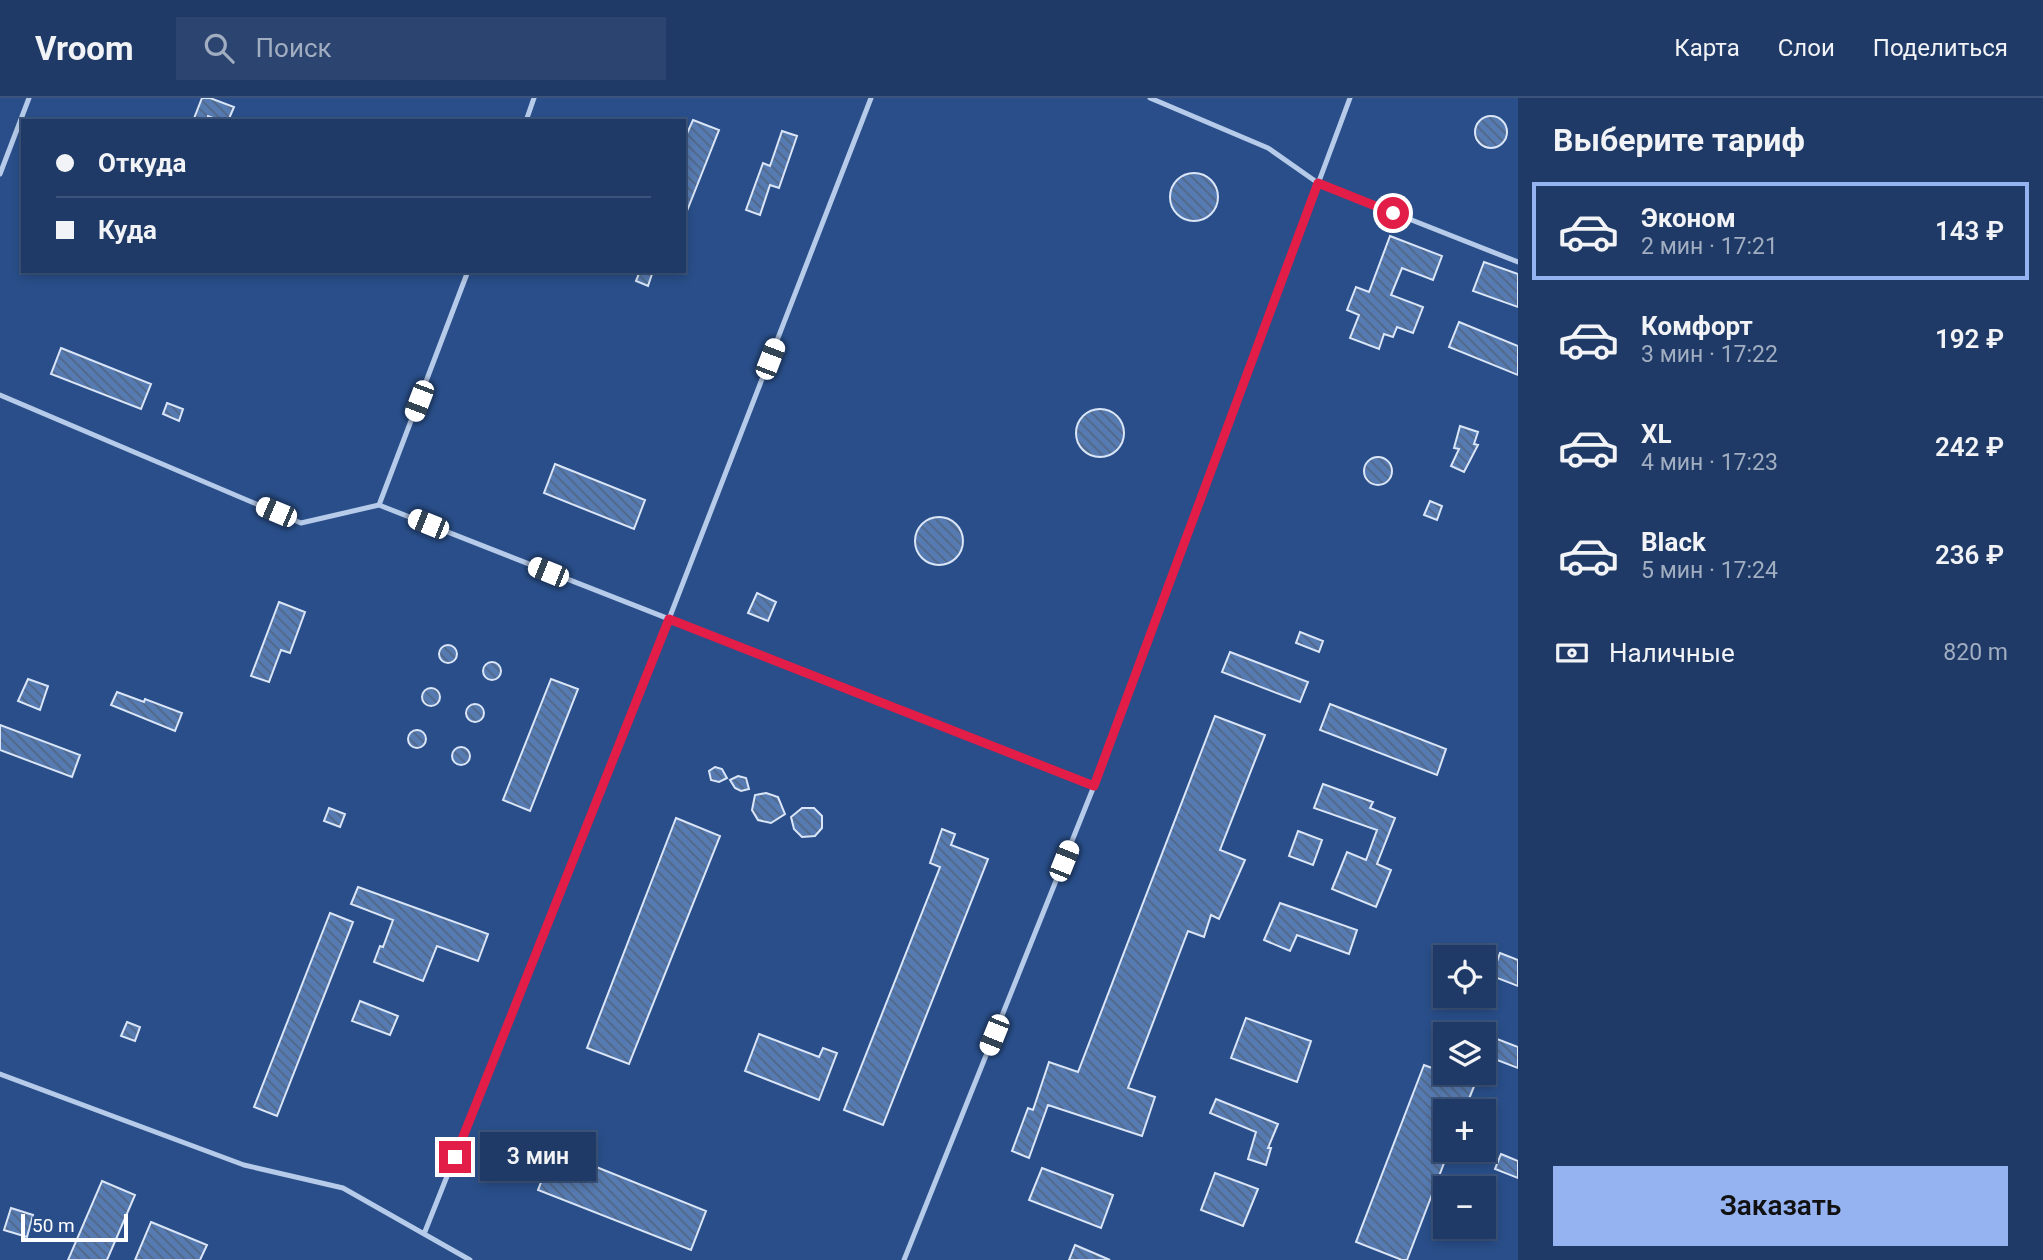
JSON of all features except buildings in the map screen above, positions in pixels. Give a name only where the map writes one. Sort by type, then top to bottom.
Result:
[{"type":"lane","points":[[0,173],[29,98]]},
{"type":"lane","points":[[527,119],[534,98]]},
{"type":"lane","points":[[424,1234],[669,619],[872,98]]},
{"type":"lane","points":[[1150,98],[1268,148],[1318,183],[1518,262]]},
{"type":"lane","points":[[904,1260],[1094,786],[1350,98]]},
{"type":"lane","points":[[379,505],[467,273]]},
{"type":"lane","points":[[0,395],[301,523],[379,505],[1094,786]]},
{"type":"lane","points":[[0,1074],[244,1165],[343,1188],[470,1260]]},
{"type":"route","points":[[455,1157],[669,619],[1094,786],[1318,183],[1393,213]]}]
